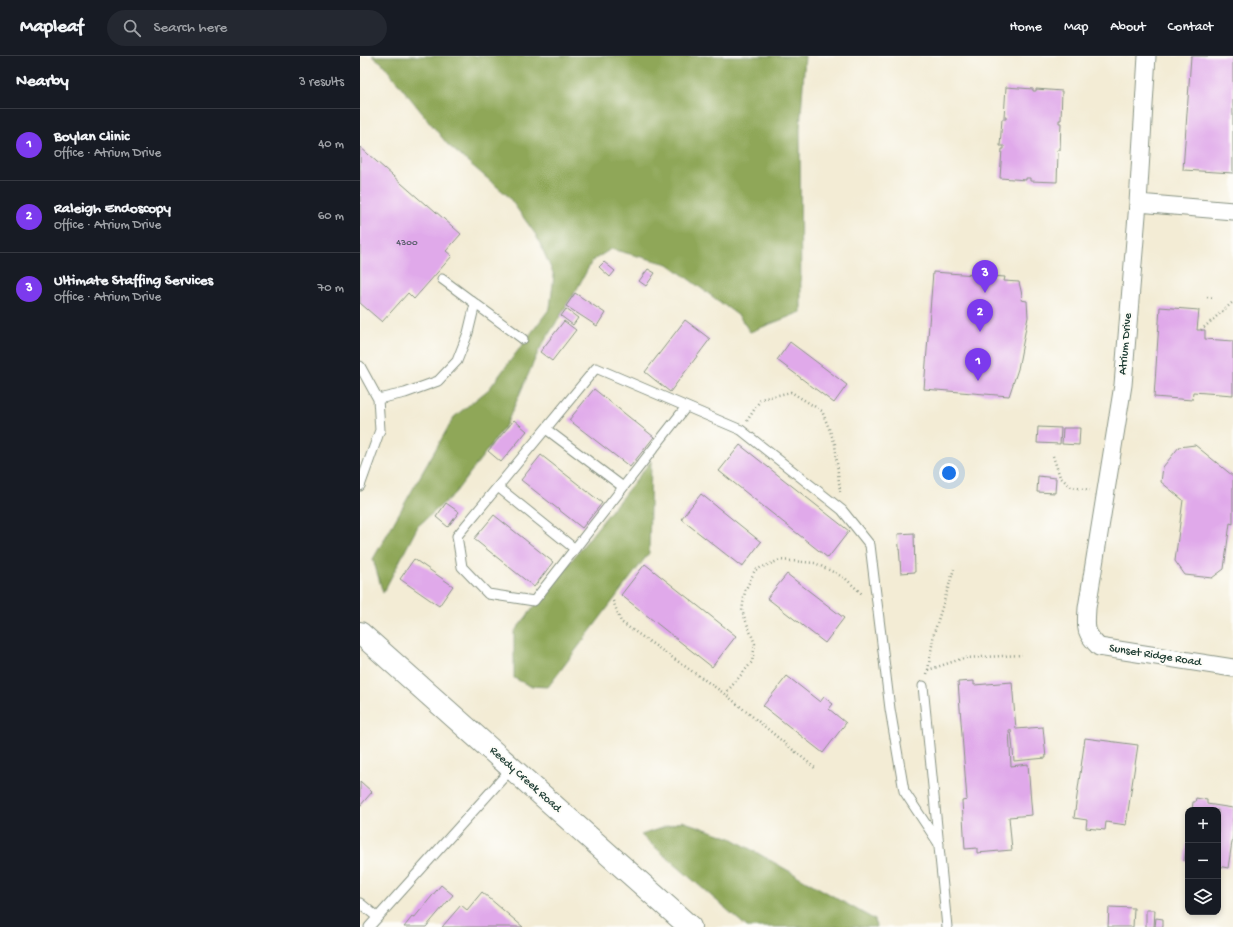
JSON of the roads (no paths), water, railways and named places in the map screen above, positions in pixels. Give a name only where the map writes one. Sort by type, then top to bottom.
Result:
[{"type":"main road","name":"Reedy Creek Road","points":[[360,633],[690,927]]},
{"type":"street","name":"Atrium Drive","points":[[1086,630],[1087,608],[1124,379],[1138,203],[1147,56]]},
{"type":"street","points":[[1138,203],[1233,211]]},
{"type":"street","name":"Sunset Ridge Road","points":[[1086,630],[1091,639],[1099,647],[1233,668]]},
{"type":"lane","points":[[442,279],[523,339]]},
{"type":"lane","points":[[378,399],[405,393],[438,381],[457,361],[468,333],[475,304]]},
{"type":"lane","points":[[360,366],[378,399],[380,430],[360,486]]},
{"type":"lane","points":[[686,407],[534,601],[488,594],[462,566],[457,536],[596,368],[741,430],[842,510],[870,545],[890,710],[904,791],[939,844]]},
{"type":"lane","points":[[546,429],[623,487]]},
{"type":"lane","points":[[498,487],[574,549]]},
{"type":"lane","points":[[923,686],[947,927]]},
{"type":"lane","points":[[369,927],[512,768]]},
{"type":"lane","points":[[360,903],[378,917]]},
{"type":"place","name":"Ultimate Staffing Services","points":[[985,293]]},
{"type":"place","name":"Raleigh Endoscopy","points":[[980,332]]},
{"type":"place","name":"Boylan Clinic","points":[[978,381]]}]
